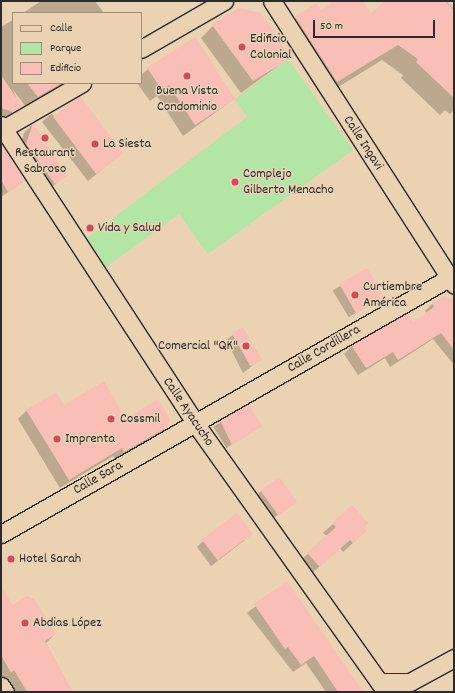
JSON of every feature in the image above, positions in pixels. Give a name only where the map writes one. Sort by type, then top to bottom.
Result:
[{"type":"street","points":[[142,48],[224,1]]},
{"type":"street","name":"Calle Ingavi","points":[[272,1],[452,279]]},
{"type":"street","points":[[2,128],[80,84]]},
{"type":"street","name":"Calle Ayacucho","points":[[2,128],[195,423],[382,687]]},
{"type":"street","name":"Calle Cordillera","points":[[195,423],[452,279]]},
{"type":"street","name":"Calle Sara","points":[[1,534],[195,423]]},
{"type":"street","points":[[382,687],[410,682],[454,658]]},
{"type":"street","points":[[1,686],[4,692]]},
{"type":"green space","name":"Complejo Gilberto Menacho","points":[[288,59],[353,150],[208,254],[179,214],[106,267],[87,238],[247,117],[235,99]]},
{"type":"building","points":[[333,1],[363,1],[371,14],[385,1],[445,1],[454,10],[454,98],[416,62],[418,59],[398,45],[337,82],[295,17],[316,3],[321,10]]},
{"type":"building","name":"Edificio Colonial","points":[[238,8],[261,13],[291,58],[253,81],[212,25]]},
{"type":"building","name":"Buena Vista Condominio","points":[[195,37],[235,99],[195,125],[169,85],[162,90],[147,68]]},
{"type":"building","points":[[1,75],[22,106],[13,112],[1,108]]},
{"type":"building","points":[[28,84],[60,84],[38,97]]},
{"type":"building","name":"La Siesta","points":[[80,96],[123,154],[96,174],[53,116]]},
{"type":"building","points":[[33,123],[67,176],[55,184],[26,144]]},
{"type":"building","points":[[1,143],[25,181],[8,192],[1,180]]},
{"type":"building","points":[[367,268],[384,297],[356,313],[339,284]]},
{"type":"building","points":[[444,297],[454,301],[454,350],[441,333],[398,360],[393,352],[366,368],[351,345],[408,313],[413,322],[434,307],[432,303]]},
{"type":"building","name":"Comercial \"QK\"","points":[[243,327],[262,360],[251,366],[232,334]]},
{"type":"building","points":[[104,381],[126,419],[158,399],[170,419],[168,427],[124,452],[122,448],[69,480],[26,410],[56,392],[64,405]]},
{"type":"building","points":[[248,404],[262,426],[232,445],[220,420]]},
{"type":"building","points":[[279,477],[297,502],[279,516],[260,491]]},
{"type":"building","points":[[352,505],[368,523],[364,527],[367,531],[353,543],[350,540],[320,567],[307,553],[336,527],[332,523]]},
{"type":"building","points":[[237,513],[253,534],[218,560],[202,539]]},
{"type":"building","points":[[287,581],[364,692],[338,692],[314,656],[301,665],[288,647],[285,649],[254,604]]},
{"type":"building","points":[[1,584],[12,605],[27,596],[35,600],[56,634],[45,641],[73,692],[27,692],[14,670],[11,673],[1,655]]},
{"type":"place","name":"Edificio Colonial","points":[[242,47]]},
{"type":"place","name":"Buena Vista Condominio","points":[[187,76]]},
{"type":"place","name":"Restaurant Sabroso","points":[[45,138]]},
{"type":"place","name":"La Siesta","points":[[95,144]]},
{"type":"place","name":"Complejo Gilberto Menacho","points":[[235,182]]},
{"type":"place","name":"Vida y Salud","points":[[90,228]]},
{"type":"place","name":"Curtiembre América","points":[[355,295]]},
{"type":"place","name":"Comercial \"QK\"","points":[[246,346]]},
{"type":"place","name":"Cossmil","points":[[111,419]]},
{"type":"place","name":"Imprenta","points":[[57,439]]},
{"type":"place","name":"Hotel Sarah","points":[[11,559]]},
{"type":"place","name":"Abdias López","points":[[25,623]]}]
